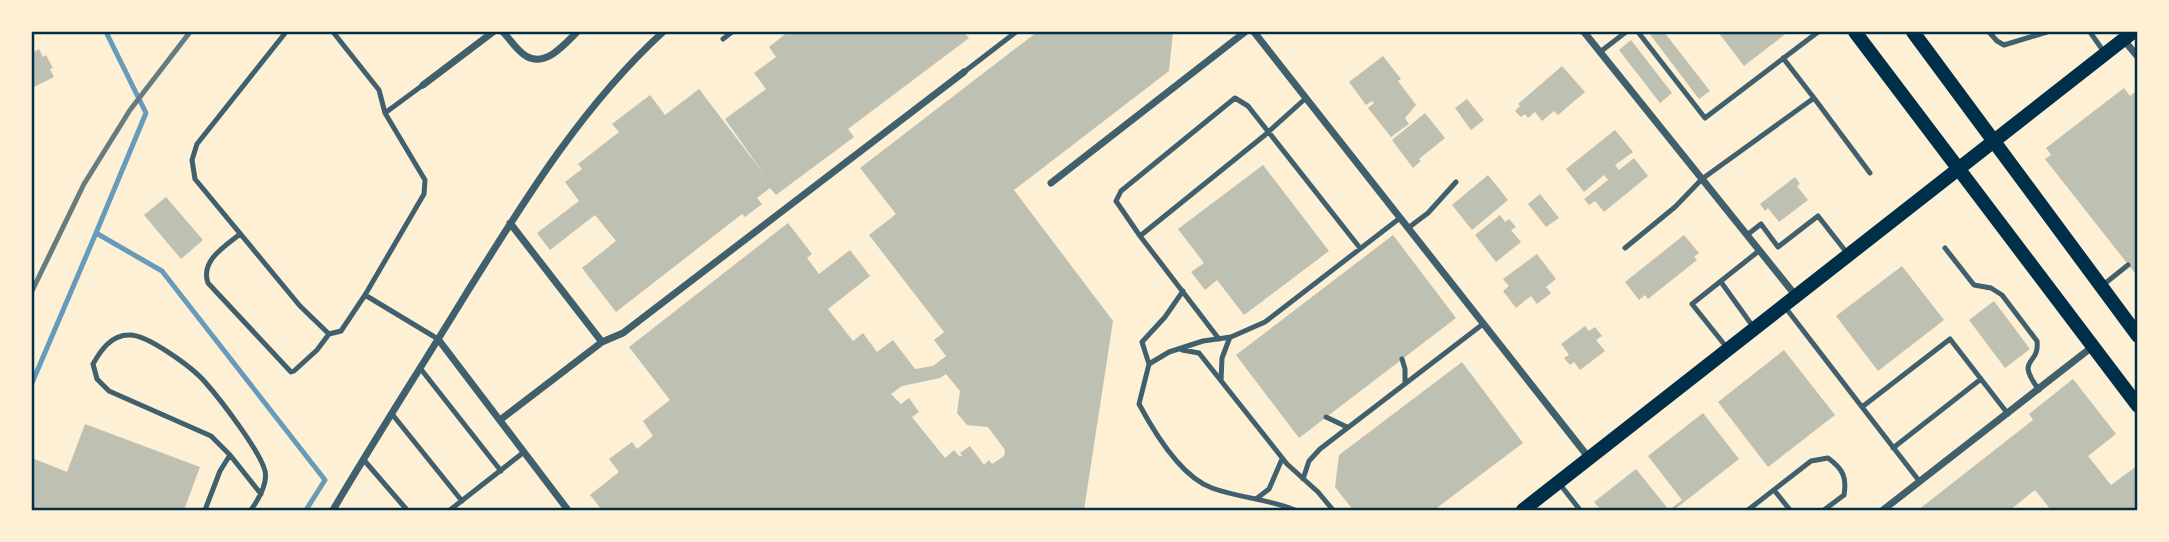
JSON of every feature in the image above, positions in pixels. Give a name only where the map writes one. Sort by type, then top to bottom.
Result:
[{"type":"main road","points":[[1855,32],[2137,407]]},
{"type":"main road","points":[[1913,32],[2137,336]]},
{"type":"main road","points":[[1523,510],[2128,35]]},
{"type":"street","points":[[423,85],[493,32]]},
{"type":"street","points":[[503,32],[525,56],[534,59],[551,55],[577,32]]},
{"type":"street","points":[[333,510],[510,223],[568,138],[642,51],[663,32]]},
{"type":"street","points":[[1051,183],[1245,32]]},
{"type":"street","points":[[1254,32],[1590,458]]},
{"type":"street","points":[[1584,32],[1796,296]]},
{"type":"street","points":[[2128,35],[2137,57]]},
{"type":"street","points":[[500,421],[602,342],[622,333],[964,72]]},
{"type":"street","points":[[510,223],[602,342]]},
{"type":"street","points":[[438,339],[568,510]]},
{"type":"street","points":[[1883,510],[2092,347]]},
{"type":"lane","points":[[286,32],[197,144],[192,160],[195,179],[300,306],[329,334]]},
{"type":"lane","points":[[240,234],[216,253],[208,265],[208,283],[290,372],[295,371],[329,334],[341,331],[424,194],[425,180],[385,113],[379,90],[333,32]]},
{"type":"lane","points":[[723,38],[732,32]]},
{"type":"lane","points":[[964,72],[1016,32]]},
{"type":"lane","points":[[1600,52],[1626,32]]},
{"type":"lane","points":[[1638,32],[1705,118],[1818,32]]},
{"type":"lane","points":[[1989,32],[2004,45],[2047,32]]},
{"type":"lane","points":[[2090,32],[2105,52]]},
{"type":"lane","points":[[1783,58],[1870,173]]},
{"type":"lane","points":[[385,113],[423,85]]},
{"type":"lane","points":[[1219,339],[1116,201],[1121,191],[1235,98],[1248,106],[1360,248]]},
{"type":"lane","points":[[1140,236],[1269,132],[1306,98]]},
{"type":"lane","points":[[1625,248],[1675,207],[1702,179],[1814,98]]},
{"type":"lane","points":[[1408,228],[1428,213],[1456,182]]},
{"type":"lane","points":[[1747,235],[1760,224],[1778,247],[1818,216],[1848,254]]},
{"type":"lane","points":[[1149,364],[1168,352],[1231,337],[1265,322],[1400,218]]},
{"type":"lane","points":[[1945,248],[1974,285],[1991,288],[2001,295],[2037,341],[2036,351],[2027,370],[2039,390]]},
{"type":"lane","points":[[1728,349],[1692,304],[1760,250]]},
{"type":"lane","points":[[2101,287],[2128,265]]},
{"type":"lane","points":[[1721,282],[1754,329]]},
{"type":"lane","points":[[1308,289],[1314,296]]},
{"type":"lane","points":[[1183,291],[1165,317],[1142,342],[1149,364],[1139,404],[1152,428],[1189,476],[1210,488],[1277,502],[1295,510]]},
{"type":"lane","points":[[365,295],[438,339]]},
{"type":"lane","points":[[1784,306],[1920,482]]},
{"type":"lane","points":[[1303,478],[1309,461],[1320,449],[1483,324]]},
{"type":"lane","points":[[251,510],[261,494],[266,473],[257,452],[205,381],[184,363],[143,338],[130,334],[115,338],[103,348],[93,364],[97,379],[109,391],[211,436],[261,494]]},
{"type":"lane","points":[[1221,381],[1222,358],[1231,337]]},
{"type":"lane","points":[[1862,407],[1950,339],[2008,414]]},
{"type":"lane","points":[[1168,352],[1185,350],[1199,353],[1282,459],[1333,510]]},
{"type":"lane","points":[[1402,359],[1405,384]]},
{"type":"lane","points":[[420,368],[501,471]]},
{"type":"lane","points":[[1893,447],[1981,379]]},
{"type":"lane","points":[[392,414],[463,501]]},
{"type":"lane","points":[[1326,417],[1347,428]]},
{"type":"lane","points":[[450,510],[524,452]]},
{"type":"lane","points":[[205,510],[220,471],[230,455]]},
{"type":"lane","points":[[1748,510],[1811,461],[1828,458],[1840,467],[1846,480],[1844,495],[1824,510]]},
{"type":"lane","points":[[363,459],[407,510]]},
{"type":"lane","points":[[1256,499],[1269,489],[1282,459]]},
{"type":"lane","points":[[1559,483],[1580,510]]},
{"type":"lane","points":[[1774,490],[1790,510]]},
{"type":"building","points":[[788,32],[963,32],[969,38],[848,129],[854,137],[776,195],[770,188],[757,198],[762,204],[745,217],[742,214],[616,312],[582,268],[616,241],[595,215],[550,250],[537,233],[579,201],[565,182],[582,169],[578,164],[619,132],[612,124],[650,95],[665,115],[699,89],[764,174],[725,119],[766,89],[754,73],[776,57],[769,47]]},
{"type":"building","points":[[1037,32],[1173,32],[1169,71],[1014,190],[1113,321],[1084,510],[602,510],[590,495],[619,472],[609,459],[632,442],[637,449],[653,436],[643,421],[670,400],[629,347],[788,223],[812,254],[807,258],[819,274],[850,250],[870,276],[828,309],[853,341],[863,333],[877,352],[893,340],[915,369],[933,366],[946,356],[934,340],[944,332],[869,235],[896,214],[860,168]],"holes":[[[946,374],[960,391],[957,413],[967,425],[988,427],[1005,450],[1004,456],[992,464],[989,460],[984,465],[970,446],[960,453],[960,457],[954,450],[945,458],[912,417],[919,412],[909,398],[901,404],[891,394],[902,386],[940,378]]]},
{"type":"building","points":[[1664,32],[1710,91],[1699,99],[1649,33]]},
{"type":"building","points":[[1718,32],[1788,32],[1744,66]]},
{"type":"building","points":[[1631,40],[1672,93],[1660,103],[1619,50]]},
{"type":"building","points":[[39,49],[53,68],[50,69],[54,77],[32,88],[32,53]]},
{"type":"building","points":[[1383,56],[1416,105],[1405,118],[1409,124],[1391,137],[1368,108],[1374,103],[1372,101],[1366,105],[1349,82]]},
{"type":"building","points":[[1562,66],[1585,92],[1558,115],[1554,111],[1542,121],[1535,112],[1528,118],[1525,114],[1521,117],[1515,111],[1520,106],[1518,104]]},
{"type":"building","points":[[2124,88],[2130,96],[2138,89],[2138,277],[2045,159],[2051,155],[2046,148]]},
{"type":"building","points":[[1467,99],[1484,120],[1471,130],[1455,108]]},
{"type":"building","points":[[1425,113],[1445,138],[1419,159],[1421,161],[1413,168],[1392,140]]},
{"type":"building","points":[[1615,130],[1633,152],[1615,165],[1619,170],[1634,158],[1648,176],[1604,212],[1595,201],[1589,205],[1584,199],[1608,180],[1604,175],[1584,192],[1566,169]]},
{"type":"building","points":[[1263,165],[1329,251],[1244,315],[1217,280],[1205,290],[1191,272],[1204,263],[1178,229]]},
{"type":"building","points":[[1488,175],[1508,200],[1472,230],[1452,205]]},
{"type":"building","points":[[1795,177],[1800,184],[1797,186],[1808,200],[1779,222],[1768,208],[1765,211],[1760,204]]},
{"type":"building","points":[[1540,194],[1559,218],[1546,227],[1528,204]]},
{"type":"building","points":[[166,197],[203,240],[181,259],[144,215]]},
{"type":"building","points":[[1500,215],[1505,222],[1509,219],[1516,227],[1511,230],[1521,242],[1496,262],[1475,235]]},
{"type":"building","points":[[1393,235],[1456,318],[1299,438],[1236,355]]},
{"type":"building","points":[[1684,235],[1699,253],[1694,257],[1697,260],[1648,299],[1645,295],[1639,300],[1625,282]]},
{"type":"building","points":[[1537,254],[1556,279],[1546,287],[1551,293],[1537,304],[1531,296],[1516,308],[1503,291],[1509,286],[1503,279]]},
{"type":"building","points":[[1902,266],[1944,320],[1878,371],[1836,316]]},
{"type":"building","points":[[1994,301],[2030,349],[2005,368],[1969,320]]},
{"type":"building","points":[[1585,326],[1589,331],[1595,327],[1602,336],[1596,340],[1605,351],[1580,370],[1574,362],[1570,365],[1564,358],[1569,355],[1561,344]]},
{"type":"building","points":[[1784,350],[1835,415],[1768,467],[1718,402]]},
{"type":"building","points":[[1462,362],[1523,443],[1434,510],[1353,510],[1335,487],[1339,455]]},
{"type":"building","points":[[2073,379],[2116,434],[2088,456],[2111,485],[2138,465],[2138,510],[2051,510],[2035,490],[2010,510],[1918,510],[2033,420],[2029,414]]},
{"type":"building","points":[[1703,413],[1739,459],[1674,510],[1669,510],[1682,500],[1648,456]]},
{"type":"building","points":[[85,424],[200,467],[184,510],[32,510],[32,458],[67,472]]},
{"type":"building","points":[[1636,469],[1669,510],[1601,510],[1594,502]]},
{"type":"waterway","points":[[106,32],[146,113],[96,233],[162,271],[325,480],[306,510]]},
{"type":"waterway","points":[[32,383],[96,233]]},
{"type":"railway","points":[[32,291],[84,184],[130,110],[190,32]]}]
